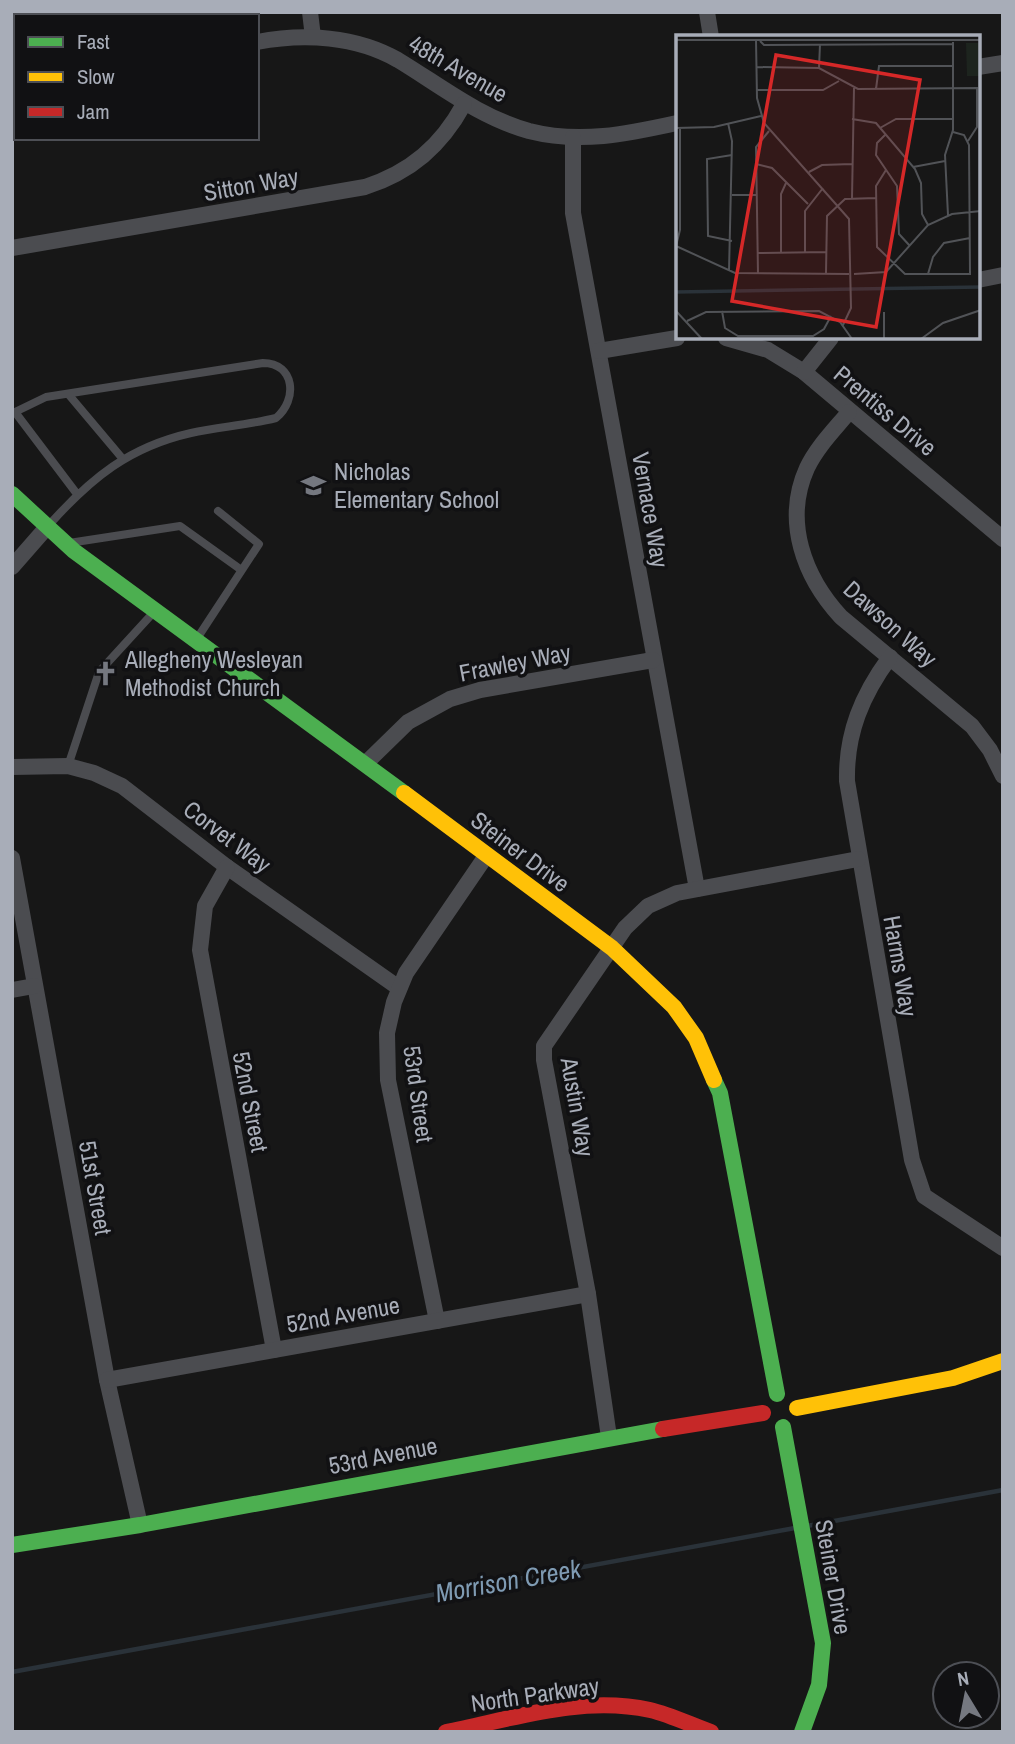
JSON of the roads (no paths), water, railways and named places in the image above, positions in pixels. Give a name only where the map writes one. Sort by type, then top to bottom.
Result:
[{"type":"street","points":[[310,12],[313,37]]},
{"type":"street","points":[[707,12],[711,35]]},
{"type":"street","name":"48th Avenue","points":[[259,42],[313,37],[346,41],[380,52],[464,104],[524,129],[573,137],[619,135],[676,123]]},
{"type":"street","points":[[980,67],[1003,63]]},
{"type":"street","name":"Sitton Way","points":[[12,248],[365,187],[397,174],[426,155],[444,138],[464,104]]},
{"type":"street","name":"Vernace Way","points":[[573,137],[573,213],[697,889]]},
{"type":"street","points":[[980,279],[1003,275]]},
{"type":"street","points":[[599,351],[676,338]]},
{"type":"street","name":"Prentiss Drive","points":[[732,340],[768,351],[804,372],[1003,539]]},
{"type":"street","points":[[804,372],[829,340]]},
{"type":"street","name":"Dawson Way","points":[[849,412],[807,468],[798,500],[797,534],[807,566],[830,605],[972,726],[990,751],[1003,776]]},
{"type":"street","name":"Steiner Drive","points":[[12,494],[65,543],[366,763],[486,856],[612,948],[674,1007],[696,1038],[720,1093],[777,1394]]},
{"type":"street","points":[[12,567],[47,527]]},
{"type":"street","name":"Harms Way","points":[[890,657],[865,694],[854,722],[848,751],[847,781],[858,859],[912,1160],[924,1196],[1003,1248]]},
{"type":"street","name":"Frawley Way","points":[[366,763],[408,722],[435,705],[464,694],[653,660]]},
{"type":"street","name":"Corvet Way","points":[[12,767],[42,764],[68,766],[94,773],[122,786],[227,867],[399,988]]},
{"type":"street","name":"53rd Street","points":[[437,1321],[388,1080],[387,1033],[399,988],[422,946],[486,856]]},
{"type":"street","name":"51st Street","points":[[12,858],[107,1380],[140,1525]]},
{"type":"street","name":"Austin Way","points":[[609,1437],[588,1294],[544,1060],[544,1046],[635,915],[662,899],[697,889],[858,859]]},
{"type":"street","name":"52nd Street","points":[[227,867],[205,906],[200,935],[200,957],[274,1350]]},
{"type":"street","points":[[12,990],[34,986]]},
{"type":"street","name":"52nd Avenue","points":[[107,1380],[588,1294]]},
{"type":"street","points":[[797,1408],[953,1378],[1003,1361]]},
{"type":"street","points":[[777,1394],[793,1400],[797,1408],[793,1420],[783,1427],[774,1427],[763,1413],[769,1398],[777,1394]]},
{"type":"street","name":"53rd Avenue","points":[[12,1545],[140,1525],[609,1437],[763,1413]]},
{"type":"street","name":"Steiner Drive","points":[[783,1427],[820,1626],[823,1658],[816,1698],[802,1732]]},
{"type":"street","name":"North Parkway","points":[[446,1732],[572,1709],[602,1707],[648,1709],[693,1729],[711,1732]]},
{"type":"lane","points":[[47,527],[77,494],[122,458],[192,433],[276,418],[285,411],[289,401],[287,373],[280,365],[263,363],[46,397],[15,412],[77,494]]},
{"type":"lane","points":[[69,395],[122,458]]},
{"type":"lane","points":[[197,640],[240,569],[259,544],[218,510]]},
{"type":"lane","points":[[65,543],[180,526],[240,569]]},
{"type":"lane","points":[[68,766],[99,672],[155,610]]},
{"type":"waterway","name":"Morrison Creek","points":[[807,1526],[1003,1490]]},
{"type":"waterway","name":"Morrison Creek","points":[[12,1672],[795,1528]]},
{"type":"place","name":"Nicholas Elementary School","points":[[314,486]]},
{"type":"place","name":"Allegheny Wesleyan Methodist Church","points":[[105,674]]}]
